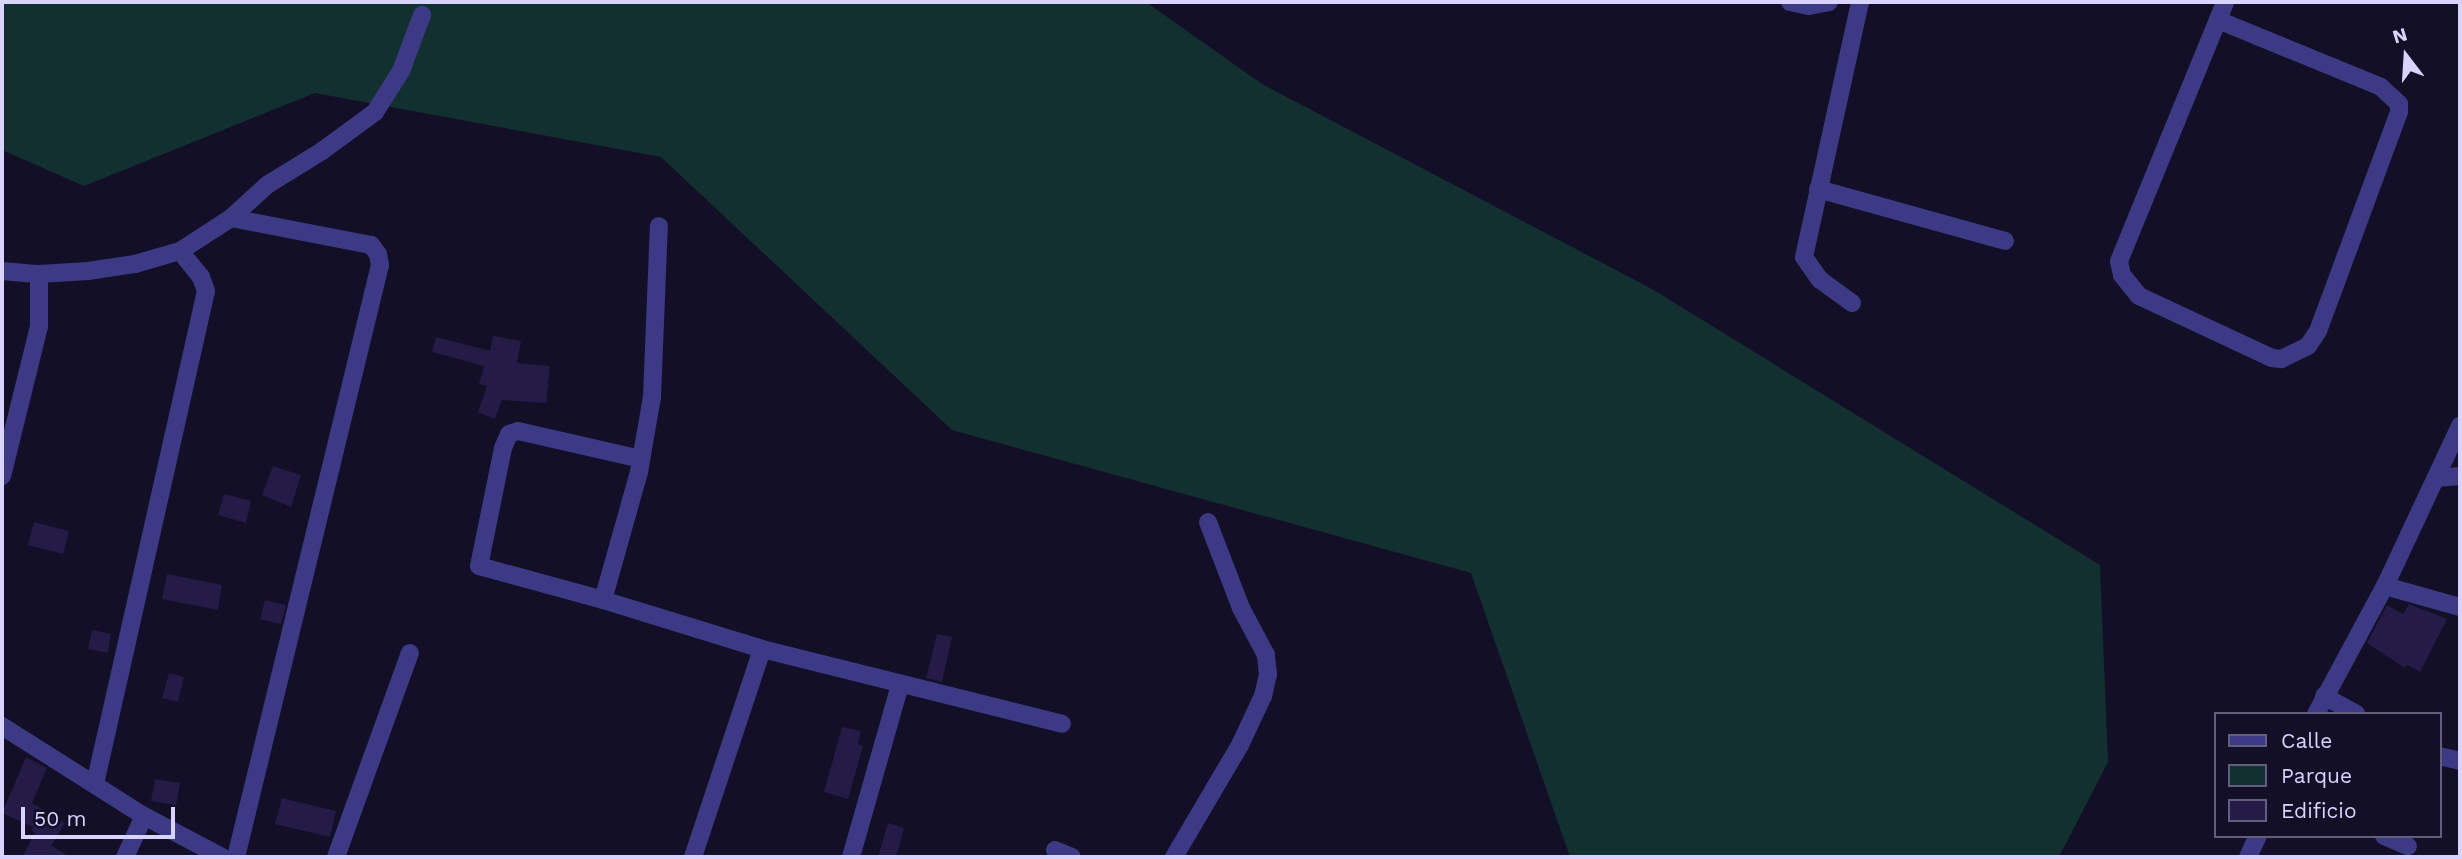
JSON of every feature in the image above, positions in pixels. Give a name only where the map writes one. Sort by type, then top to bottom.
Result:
[{"type":"street","points":[[1790,2],[1809,6],[1829,2]]},
{"type":"street","points":[[1852,303],[1820,280],[1804,257],[1860,2]]},
{"type":"street","points":[[2218,20],[2381,87],[2399,104],[2399,112],[2318,331],[2308,346],[2281,359],[2272,358],[2139,296],[2122,275],[2119,261],[2225,2]]},
{"type":"street","points":[[2,271],[39,274],[88,271],[135,264],[180,251],[231,218],[267,185],[322,151],[375,112],[401,71],[422,15]]},
{"type":"street","points":[[1818,189],[2005,242]]},
{"type":"street","points":[[231,218],[372,245],[379,254],[380,265],[236,857]]},
{"type":"street","points":[[603,600],[641,459],[655,366],[659,226]]},
{"type":"street","points":[[94,784],[206,291],[201,277],[180,251]]},
{"type":"street","points":[[2,476],[39,326],[39,274]]},
{"type":"street","points":[[2317,712],[2385,586],[2460,426]]},
{"type":"street","points":[[641,459],[518,431],[509,434],[505,440],[479,566],[603,600],[762,649],[1062,724]]},
{"type":"street","points":[[2437,478],[2460,476]]},
{"type":"street","points":[[1174,857],[1249,727],[1263,696],[1268,675],[1266,656],[1241,608],[1208,522]]},
{"type":"street","points":[[2385,586],[2460,607]]},
{"type":"street","points":[[693,857],[762,649]]},
{"type":"street","points":[[336,857],[410,653]]},
{"type":"street","points":[[851,857],[900,685]]},
{"type":"street","points":[[2324,696],[2352,712]]},
{"type":"street","points":[[2,726],[144,816],[222,857]]},
{"type":"street","points":[[2441,756],[2460,761]]},
{"type":"street","points":[[125,857],[144,816]]},
{"type":"street","points":[[2248,857],[2257,838]]},
{"type":"street","points":[[2389,838],[2408,846]]},
{"type":"street","points":[[1055,850],[1072,857]]},
{"type":"green space","points":[[2,2],[1146,2],[1262,84],[1652,289],[2100,565],[2108,762],[2059,857],[1570,857],[1471,573],[952,430],[661,157],[315,93],[84,186],[2,150]]},
{"type":"building","points":[[493,336],[521,341],[517,363],[550,366],[546,403],[502,400],[495,419],[478,412],[487,386],[479,384],[484,366],[432,352],[436,337],[490,351]]},
{"type":"building","points":[[273,466],[301,475],[291,507],[262,495]]},
{"type":"building","points":[[224,494],[251,501],[246,523],[218,515]]},
{"type":"building","points":[[34,522],[69,531],[63,554],[28,545]]},
{"type":"building","points":[[167,574],[222,585],[218,610],[162,599]]},
{"type":"building","points":[[265,600],[286,605],[281,624],[260,619]]},
{"type":"building","points":[[2409,604],[2447,619],[2420,672],[2407,665],[2405,668],[2367,643],[2387,605],[2403,614]]},
{"type":"building","points":[[92,630],[111,634],[108,653],[88,649]]},
{"type":"building","points":[[937,634],[952,637],[942,682],[926,678]]},
{"type":"building","points":[[169,673],[184,677],[178,702],[162,698]]},
{"type":"building","points":[[842,727],[861,731],[858,744],[863,746],[848,799],[824,792]]},
{"type":"building","points":[[26,757],[47,768],[32,803],[65,823],[51,846],[71,857],[22,857],[35,833],[31,830],[33,827],[2,813]]},
{"type":"building","points":[[155,779],[180,783],[176,805],[151,801]]},
{"type":"building","points":[[282,798],[336,811],[330,837],[275,824]]},
{"type":"building","points":[[888,823],[904,828],[896,857],[878,857]]}]
